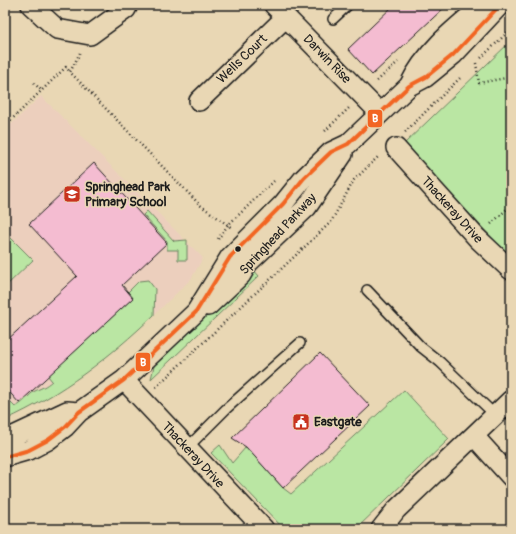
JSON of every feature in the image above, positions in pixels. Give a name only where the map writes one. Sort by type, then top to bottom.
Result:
[{"type":"street","points":[[31,5],[57,29],[90,35],[126,9],[128,5]]},
{"type":"street","name":"Springhead Parkway","points":[[409,86],[416,70],[438,45],[483,5]]},
{"type":"street","name":"Springhead Parkway","points":[[5,457],[29,450],[48,440],[65,427],[80,412],[124,380],[196,312],[230,257],[331,152],[348,144],[409,86],[426,77],[453,55],[500,5]]},
{"type":"street","name":"Wells Court","points":[[199,101],[280,11]]},
{"type":"street","name":"Darwin Rise","points":[[280,11],[380,113]]},
{"type":"street","name":"Thackeray Drive","points":[[396,148],[477,238],[511,270]]},
{"type":"street","name":"Thackeray Drive","points":[[124,380],[264,529]]},
{"type":"street","points":[[380,529],[396,510],[511,400]]},
{"type":"street","points":[[5,440],[67,411],[80,412]]},
{"type":"street","points":[[474,436],[511,477]]},
{"type":"lane","points":[[333,20],[348,5]]},
{"type":"lane","points":[[367,290],[414,341],[440,362],[495,415]]},
{"type":"lane","points":[[187,448],[226,409],[300,343]]},
{"type":"path","points":[[511,29],[476,62],[478,83],[511,77]]},
{"type":"path","points":[[70,72],[90,35]]},
{"type":"path","points":[[5,120],[8,123],[66,67],[200,205],[232,229]]},
{"type":"path","points":[[34,83],[42,91]]},
{"type":"path","points":[[477,238],[511,205]]},
{"type":"path","points":[[142,400],[317,236]]},
{"type":"shaded area","name":"Springhead Park Primary School","points":[[41,96],[203,258],[191,279],[154,315],[149,314],[5,417],[5,130]]},
{"type":"green space","points":[[511,41],[511,258],[404,144]]},
{"type":"green space","points":[[147,211],[174,241],[187,240],[187,260],[178,260],[178,250],[167,250],[167,241],[143,215]]},
{"type":"green space","points":[[5,232],[33,260],[5,287]]},
{"type":"green space","points":[[252,268],[259,276],[151,379],[154,366],[248,276]]},
{"type":"green space","points":[[148,280],[155,289],[154,315],[120,346],[84,374],[46,399],[5,420],[5,397],[15,407],[32,393],[50,383],[52,381],[48,376],[133,298],[128,292],[139,281]]},
{"type":"green space","points":[[404,390],[449,439],[356,529],[284,529],[211,453],[220,445],[232,463],[246,447],[283,488],[291,494]]},
{"type":"building","points":[[394,5],[447,5],[372,75],[348,49]]},
{"type":"building","points":[[94,163],[167,243],[122,285],[133,298],[19,403],[5,387],[5,342],[77,276],[29,224]]},
{"type":"building","name":"Eastgate","points":[[320,353],[370,406],[283,488],[246,447],[232,438]]},
{"type":"transit line","name":"B","points":[[5,457],[29,450],[48,440],[65,427],[79,412],[124,380],[196,312],[230,257],[283,204],[304,178],[331,152],[348,144],[409,86],[426,77],[453,55],[500,5]]},
{"type":"place","name":"Springhead Park Primary School","points":[[72,194]]},
{"type":"place","name":"Eastgate","points":[[301,422]]}]
